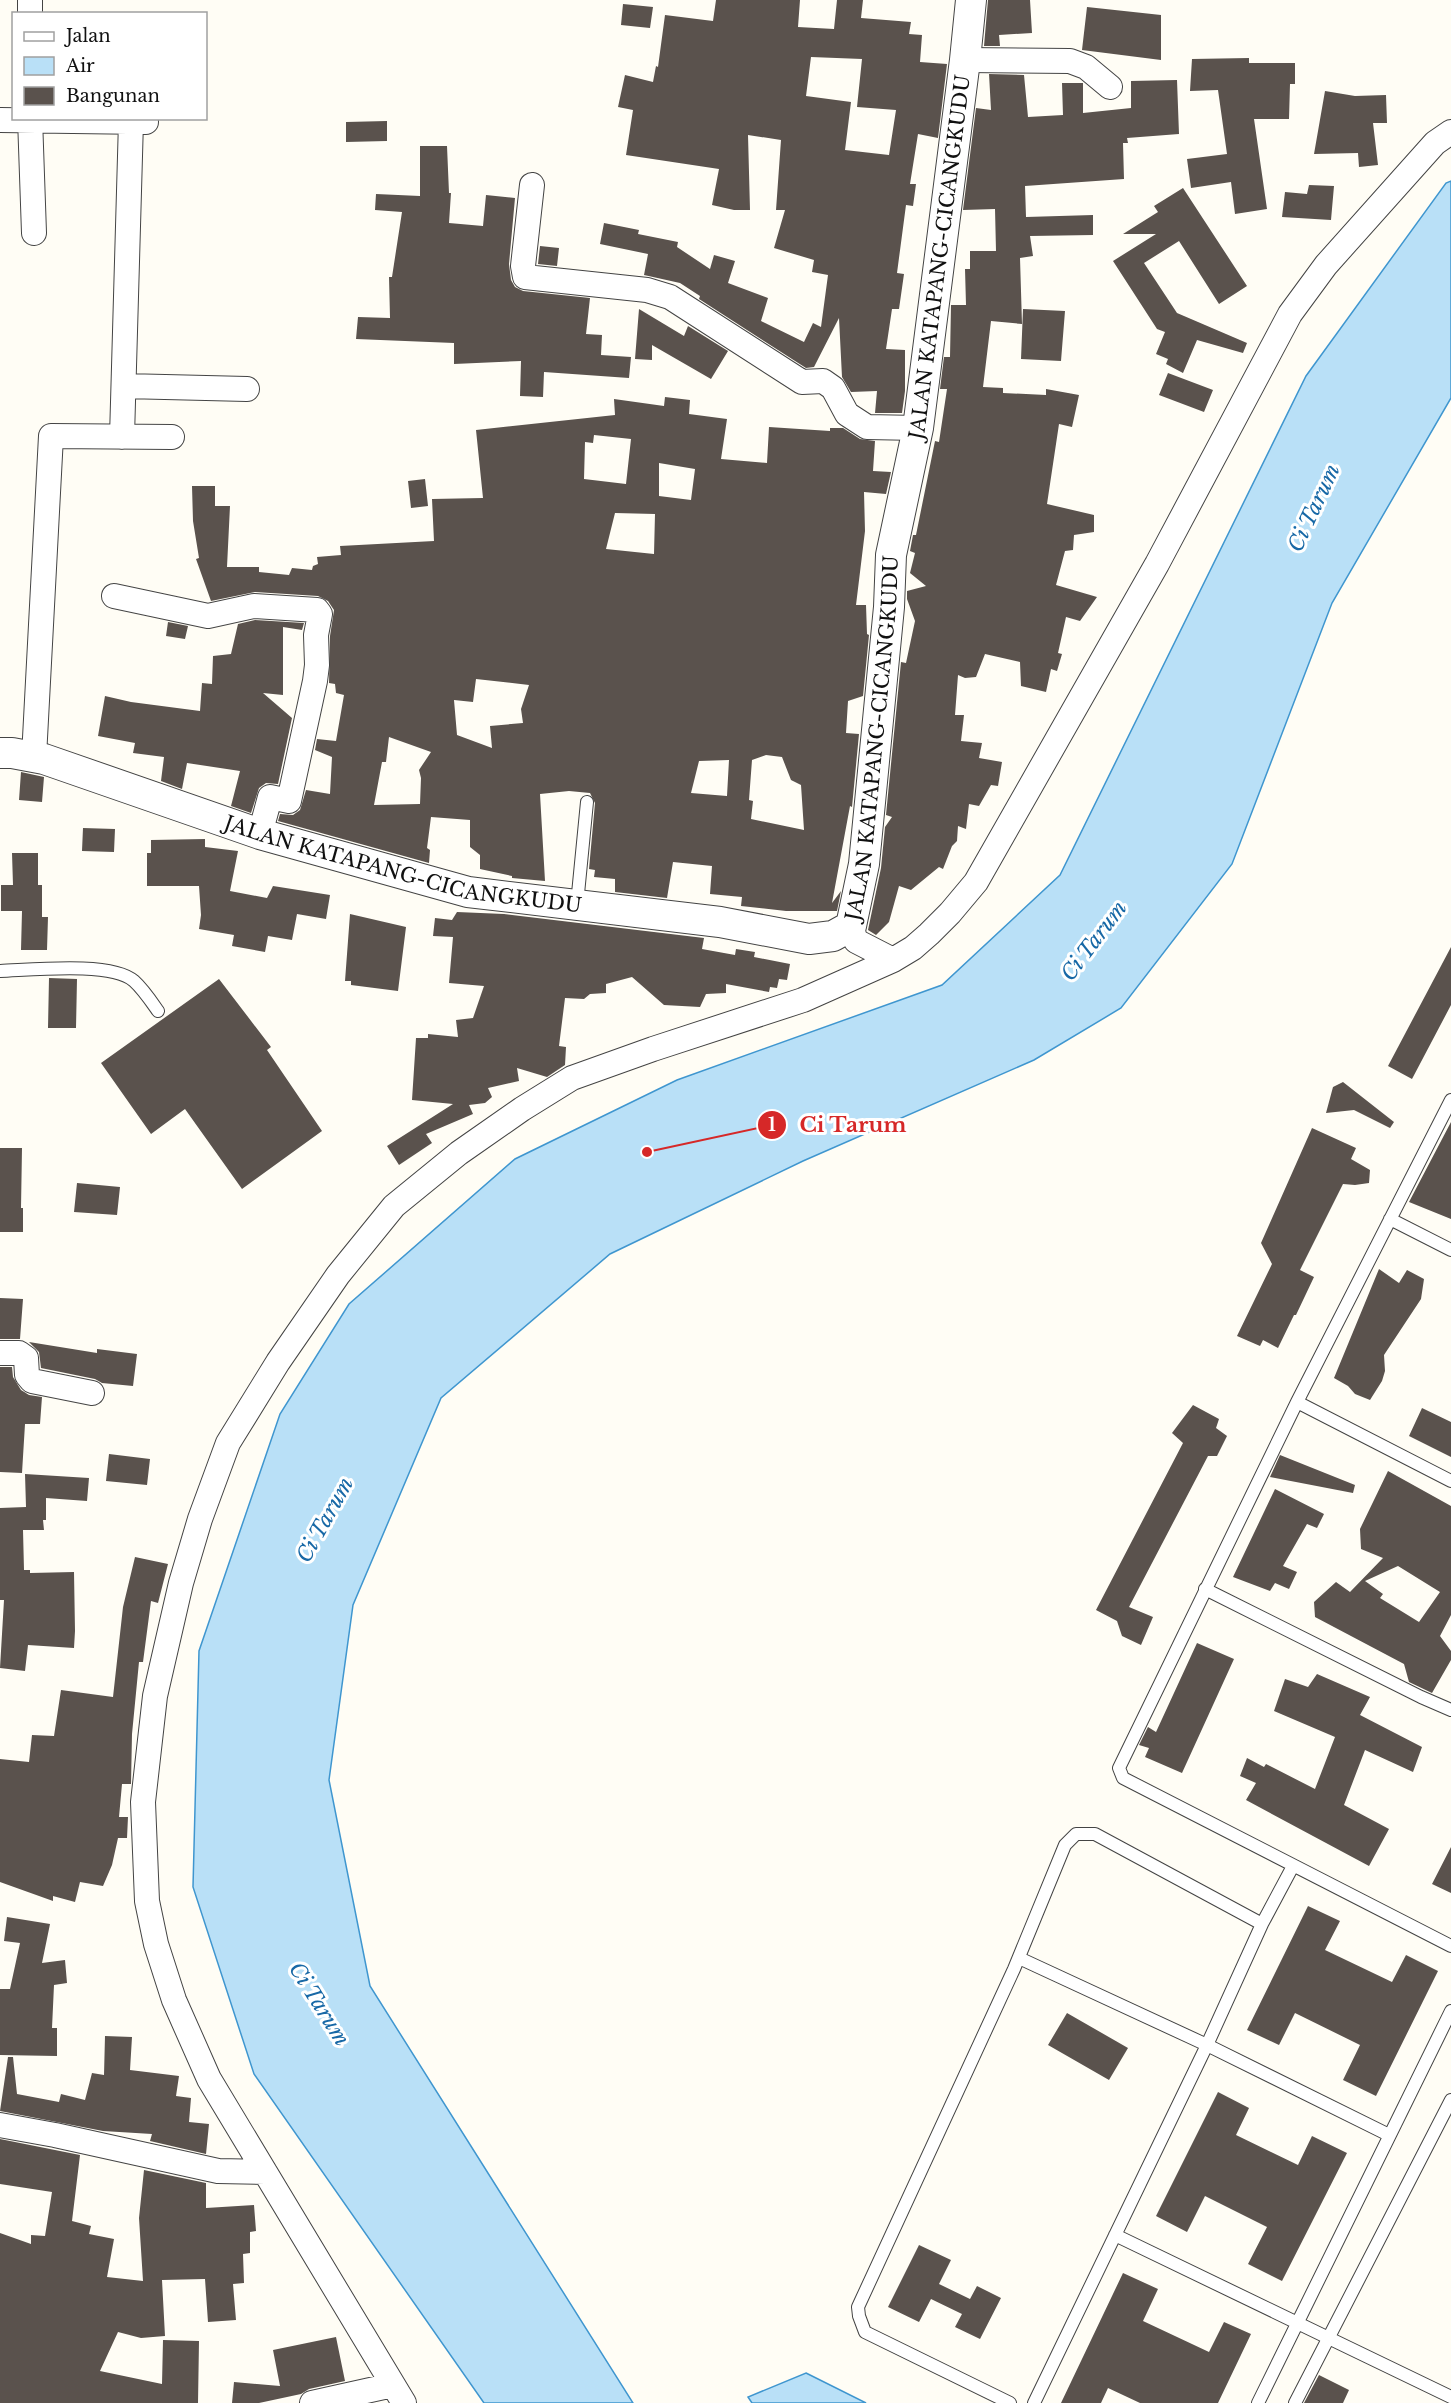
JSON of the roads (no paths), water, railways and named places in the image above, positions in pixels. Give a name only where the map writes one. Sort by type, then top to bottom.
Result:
[{"type":"street","name":"JALAN KATAPANG-CICANGKUDU","points":[[0,753],[34,757],[79,770],[260,834],[468,892],[577,903],[720,922],[809,939],[833,936],[851,926],[864,864],[889,607],[891,555],[918,428],[971,0]]},
{"type":"street","points":[[965,60],[1070,61],[1086,67],[1110,87]]},
{"type":"street","points":[[30,120],[34,233]]},
{"type":"street","points":[[84,120],[138,121],[122,436]]},
{"type":"street","points":[[312,2403],[399,2394],[209,2079],[174,2000],[156,1944],[147,1901],[143,1827],[145,1781],[155,1696],[181,1582],[200,1519],[228,1443],[278,1362],[338,1275],[394,1206],[459,1153],[522,1109],[572,1078],[803,1000],[892,960],[913,948],[950,913],[976,882],[1157,564],[1290,314],[1326,265],[1435,143],[1451,132]]},
{"type":"street","points":[[532,185],[524,258],[525,277],[647,290],[670,297],[802,382],[823,381],[833,388],[846,414],[867,427],[918,428]]},
{"type":"street","points":[[124,386],[247,389]]},
{"type":"street","points":[[34,757],[51,436],[172,437]]},
{"type":"street","points":[[114,596],[208,616],[254,606],[317,610],[320,614],[316,635],[315,681],[289,801],[270,796],[260,834]]},
{"type":"street","points":[[851,926],[856,941],[892,960]]},
{"type":"street","points":[[0,1353],[19,1353],[26,1358],[27,1375],[32,1381],[92,1393]]},
{"type":"street","points":[[0,2125],[218,2171],[265,2172]]},
{"type":"lane","points":[[577,903],[587,802]]},
{"type":"lane","points":[[0,971],[64,968],[119,972],[134,981],[158,1011]]},
{"type":"lane","points":[[1451,1100],[1297,1402],[1119,1768],[1123,1778],[1451,1946]]},
{"type":"lane","points":[[1390,1219],[1451,1250]]},
{"type":"lane","points":[[1297,1402],[1451,1481]]},
{"type":"lane","points":[[1205,1589],[1451,1710]]},
{"type":"lane","points":[[1010,2403],[865,2332],[858,2307],[1019,1958],[1065,1845],[1076,1834],[1095,1834],[1262,1924]]},
{"type":"lane","points":[[1034,2403],[1207,2045],[1262,1924],[1293,1866]]},
{"type":"lane","points":[[1019,1958],[1207,2045],[1389,2135]]},
{"type":"lane","points":[[1258,2403],[1451,2011]]},
{"type":"lane","points":[[1295,2403],[1451,2100]]},
{"type":"lane","points":[[1115,2235],[1451,2397]]},
{"type":"water","points":[[1451,181],[1451,398],[1332,603],[1232,864],[1121,1008],[1034,1060],[803,1161],[610,1254],[441,1398],[353,1605],[329,1780],[370,1986],[633,2403],[484,2403],[254,2074],[193,1887],[199,1651],[280,1414],[349,1304],[515,1159],[677,1080],[942,985],[1060,875],[1306,376],[1446,183]]},
{"type":"water","points":[[806,2373],[866,2403],[752,2403],[748,2397]]},
{"type":"place","name":"Ci Tarum","points":[[647,1152]]}]
